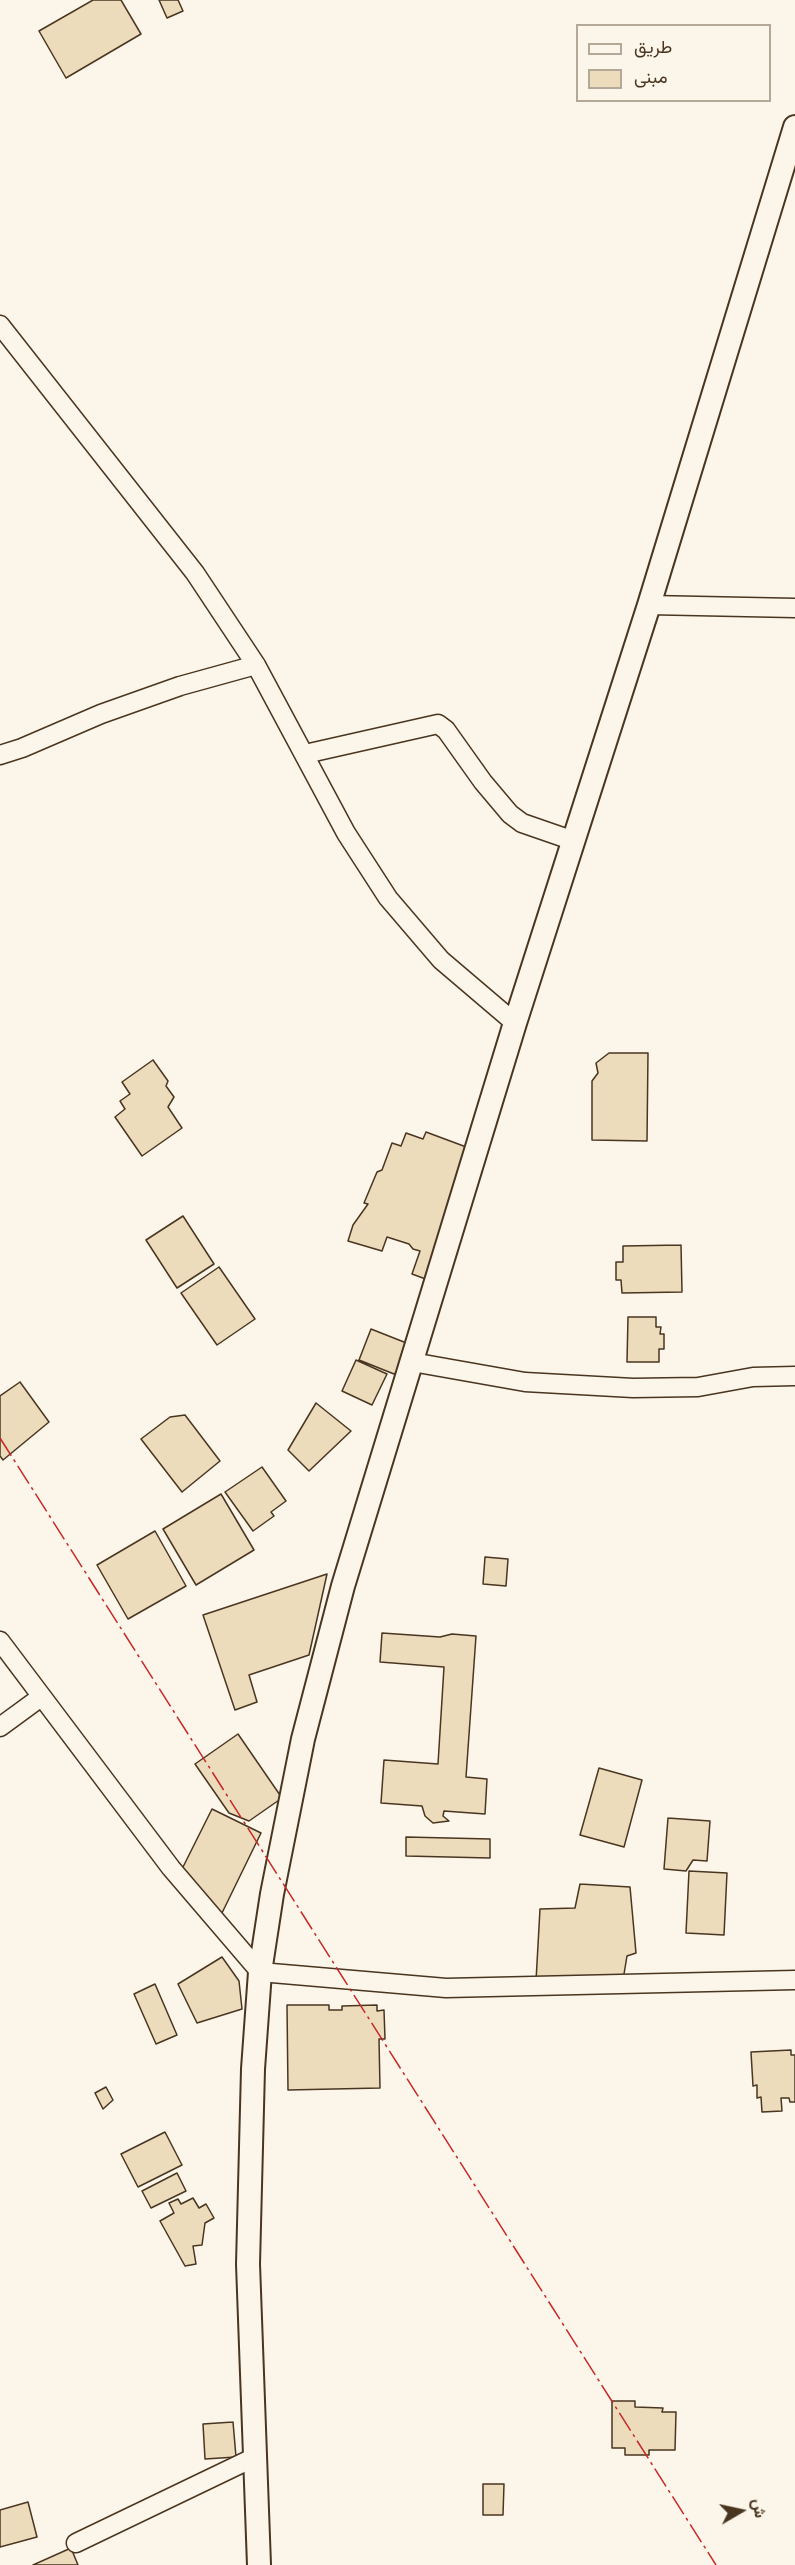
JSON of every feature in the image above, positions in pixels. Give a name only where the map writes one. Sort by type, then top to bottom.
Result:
[{"type":"street","points":[[259,2565],[248,2264],[253,2069],[260,1972],[286,1816],[321,1662],[515,1023],[648,605],[795,127]]},
{"type":"street","points":[[0,325],[195,573],[255,665],[346,833],[388,897],[441,960],[515,1023]]},
{"type":"street","points":[[648,605],[795,608]]},
{"type":"street","points":[[0,755],[124,706],[255,665]]},
{"type":"street","points":[[305,754],[438,724],[446,730],[483,782],[510,814],[522,823],[574,841]]},
{"type":"street","points":[[412,1362],[525,1382],[633,1388],[698,1387],[753,1377],[795,1376]]},
{"type":"street","points":[[0,1641],[171,1868],[260,1972],[447,1988],[795,1980]]},
{"type":"street","points":[[0,1727],[41,1697]]},
{"type":"street","points":[[76,2543],[255,2457]]},
{"type":"building","points":[[93,0],[121,0],[141,34],[66,78],[39,31]]},
{"type":"building","points":[[159,0],[178,0],[183,11],[167,18]]},
{"type":"building","points":[[609,1053],[648,1053],[647,1141],[592,1140],[592,1081],[598,1073],[596,1063]]},
{"type":"building","points":[[153,1060],[168,1081],[166,1086],[174,1097],[168,1107],[182,1128],[142,1156],[115,1117],[125,1109],[120,1101],[130,1094],[122,1082]]},
{"type":"building","points":[[426,1132],[477,1151],[431,1281],[412,1274],[420,1251],[413,1249],[409,1244],[387,1237],[382,1251],[348,1241],[353,1225],[368,1204],[364,1203],[377,1172],[382,1170],[392,1143],[401,1146],[406,1133],[423,1139]]},
{"type":"building","points":[[183,1216],[214,1264],[177,1288],[146,1240]]},
{"type":"building","points":[[681,1245],[682,1292],[622,1293],[621,1280],[616,1280],[616,1262],[623,1262],[623,1246]]},
{"type":"building","points":[[219,1267],[255,1319],[217,1345],[181,1293]]},
{"type":"building","points":[[628,1317],[656,1317],[656,1327],[661,1327],[660,1334],[664,1334],[664,1349],[659,1349],[659,1362],[627,1362]]},
{"type":"building","points":[[371,1329],[409,1344],[398,1372],[394,1374],[359,1360]]},
{"type":"building","points":[[356,1360],[387,1374],[372,1405],[342,1391]]},
{"type":"building","points":[[20,1382],[49,1422],[3,1460],[0,1456],[0,1396]]},
{"type":"building","points":[[316,1403],[351,1431],[309,1471],[288,1450]]},
{"type":"building","points":[[185,1415],[220,1461],[182,1492],[141,1439],[170,1417]]},
{"type":"building","points":[[262,1467],[286,1501],[271,1512],[274,1516],[253,1531],[225,1492]]},
{"type":"building","points":[[221,1494],[254,1550],[196,1585],[163,1529]]},
{"type":"building","points":[[155,1531],[186,1586],[128,1619],[97,1565]]},
{"type":"building","points":[[485,1557],[508,1559],[506,1586],[483,1584]]},
{"type":"building","points":[[327,1574],[309,1655],[249,1675],[257,1702],[235,1710],[203,1615]]},
{"type":"building","points":[[382,1633],[440,1637],[452,1634],[476,1636],[466,1777],[487,1779],[485,1814],[444,1811],[443,1816],[449,1821],[433,1823],[425,1816],[422,1806],[381,1803],[384,1760],[438,1764],[444,1667],[380,1662]]},
{"type":"building","points":[[238,1734],[282,1798],[249,1821],[229,1813],[195,1764]]},
{"type":"building","points":[[599,1768],[642,1780],[624,1847],[580,1835]]},
{"type":"building","points":[[212,1809],[261,1833],[221,1915],[181,1871]]},
{"type":"building","points":[[668,1818],[710,1821],[707,1861],[693,1860],[686,1871],[664,1869]]},
{"type":"building","points":[[406,1837],[490,1839],[490,1858],[406,1856]]},
{"type":"building","points":[[689,1871],[727,1873],[724,1935],[686,1933]]},
{"type":"building","points":[[580,1884],[630,1887],[636,1953],[627,1956],[623,1980],[536,1981],[540,1909],[575,1908]]},
{"type":"building","points":[[222,1957],[239,1981],[242,2009],[197,2023],[178,1984]]},
{"type":"building","points":[[155,1984],[177,2035],[156,2044],[134,1994]]},
{"type":"building","points":[[287,2005],[329,2005],[329,2010],[342,2010],[342,2006],[377,2005],[377,2011],[384,2010],[385,2039],[379,2039],[380,2088],[288,2090]]},
{"type":"building","points":[[791,2050],[791,2055],[795,2055],[795,2102],[790,2102],[789,2098],[781,2098],[782,2111],[762,2112],[761,2097],[757,2098],[757,2085],[753,2086],[751,2052]]},
{"type":"building","points":[[106,2087],[113,2100],[103,2109],[95,2093]]},
{"type":"building","points":[[165,2132],[182,2165],[138,2187],[121,2154]]},
{"type":"building","points":[[177,2173],[186,2191],[151,2208],[142,2191]]},
{"type":"building","points":[[193,2198],[199,2208],[206,2204],[214,2218],[205,2223],[202,2245],[193,2246],[196,2264],[185,2266],[160,2221],[174,2213],[169,2203],[178,2199],[181,2204]]},
{"type":"building","points":[[612,2401],[635,2401],[635,2407],[663,2408],[662,2412],[676,2412],[675,2450],[649,2450],[649,2455],[625,2455],[625,2448],[612,2448]]},
{"type":"building","points":[[233,2422],[236,2457],[205,2459],[203,2424]]},
{"type":"building","points":[[483,2484],[504,2484],[503,2515],[483,2515]]},
{"type":"building","points":[[28,2502],[37,2537],[0,2547],[0,2510]]},
{"type":"building","points":[[71,2548],[78,2565],[33,2565]]},
{"type":"power","points":[[0,1438],[716,2565]]}]
